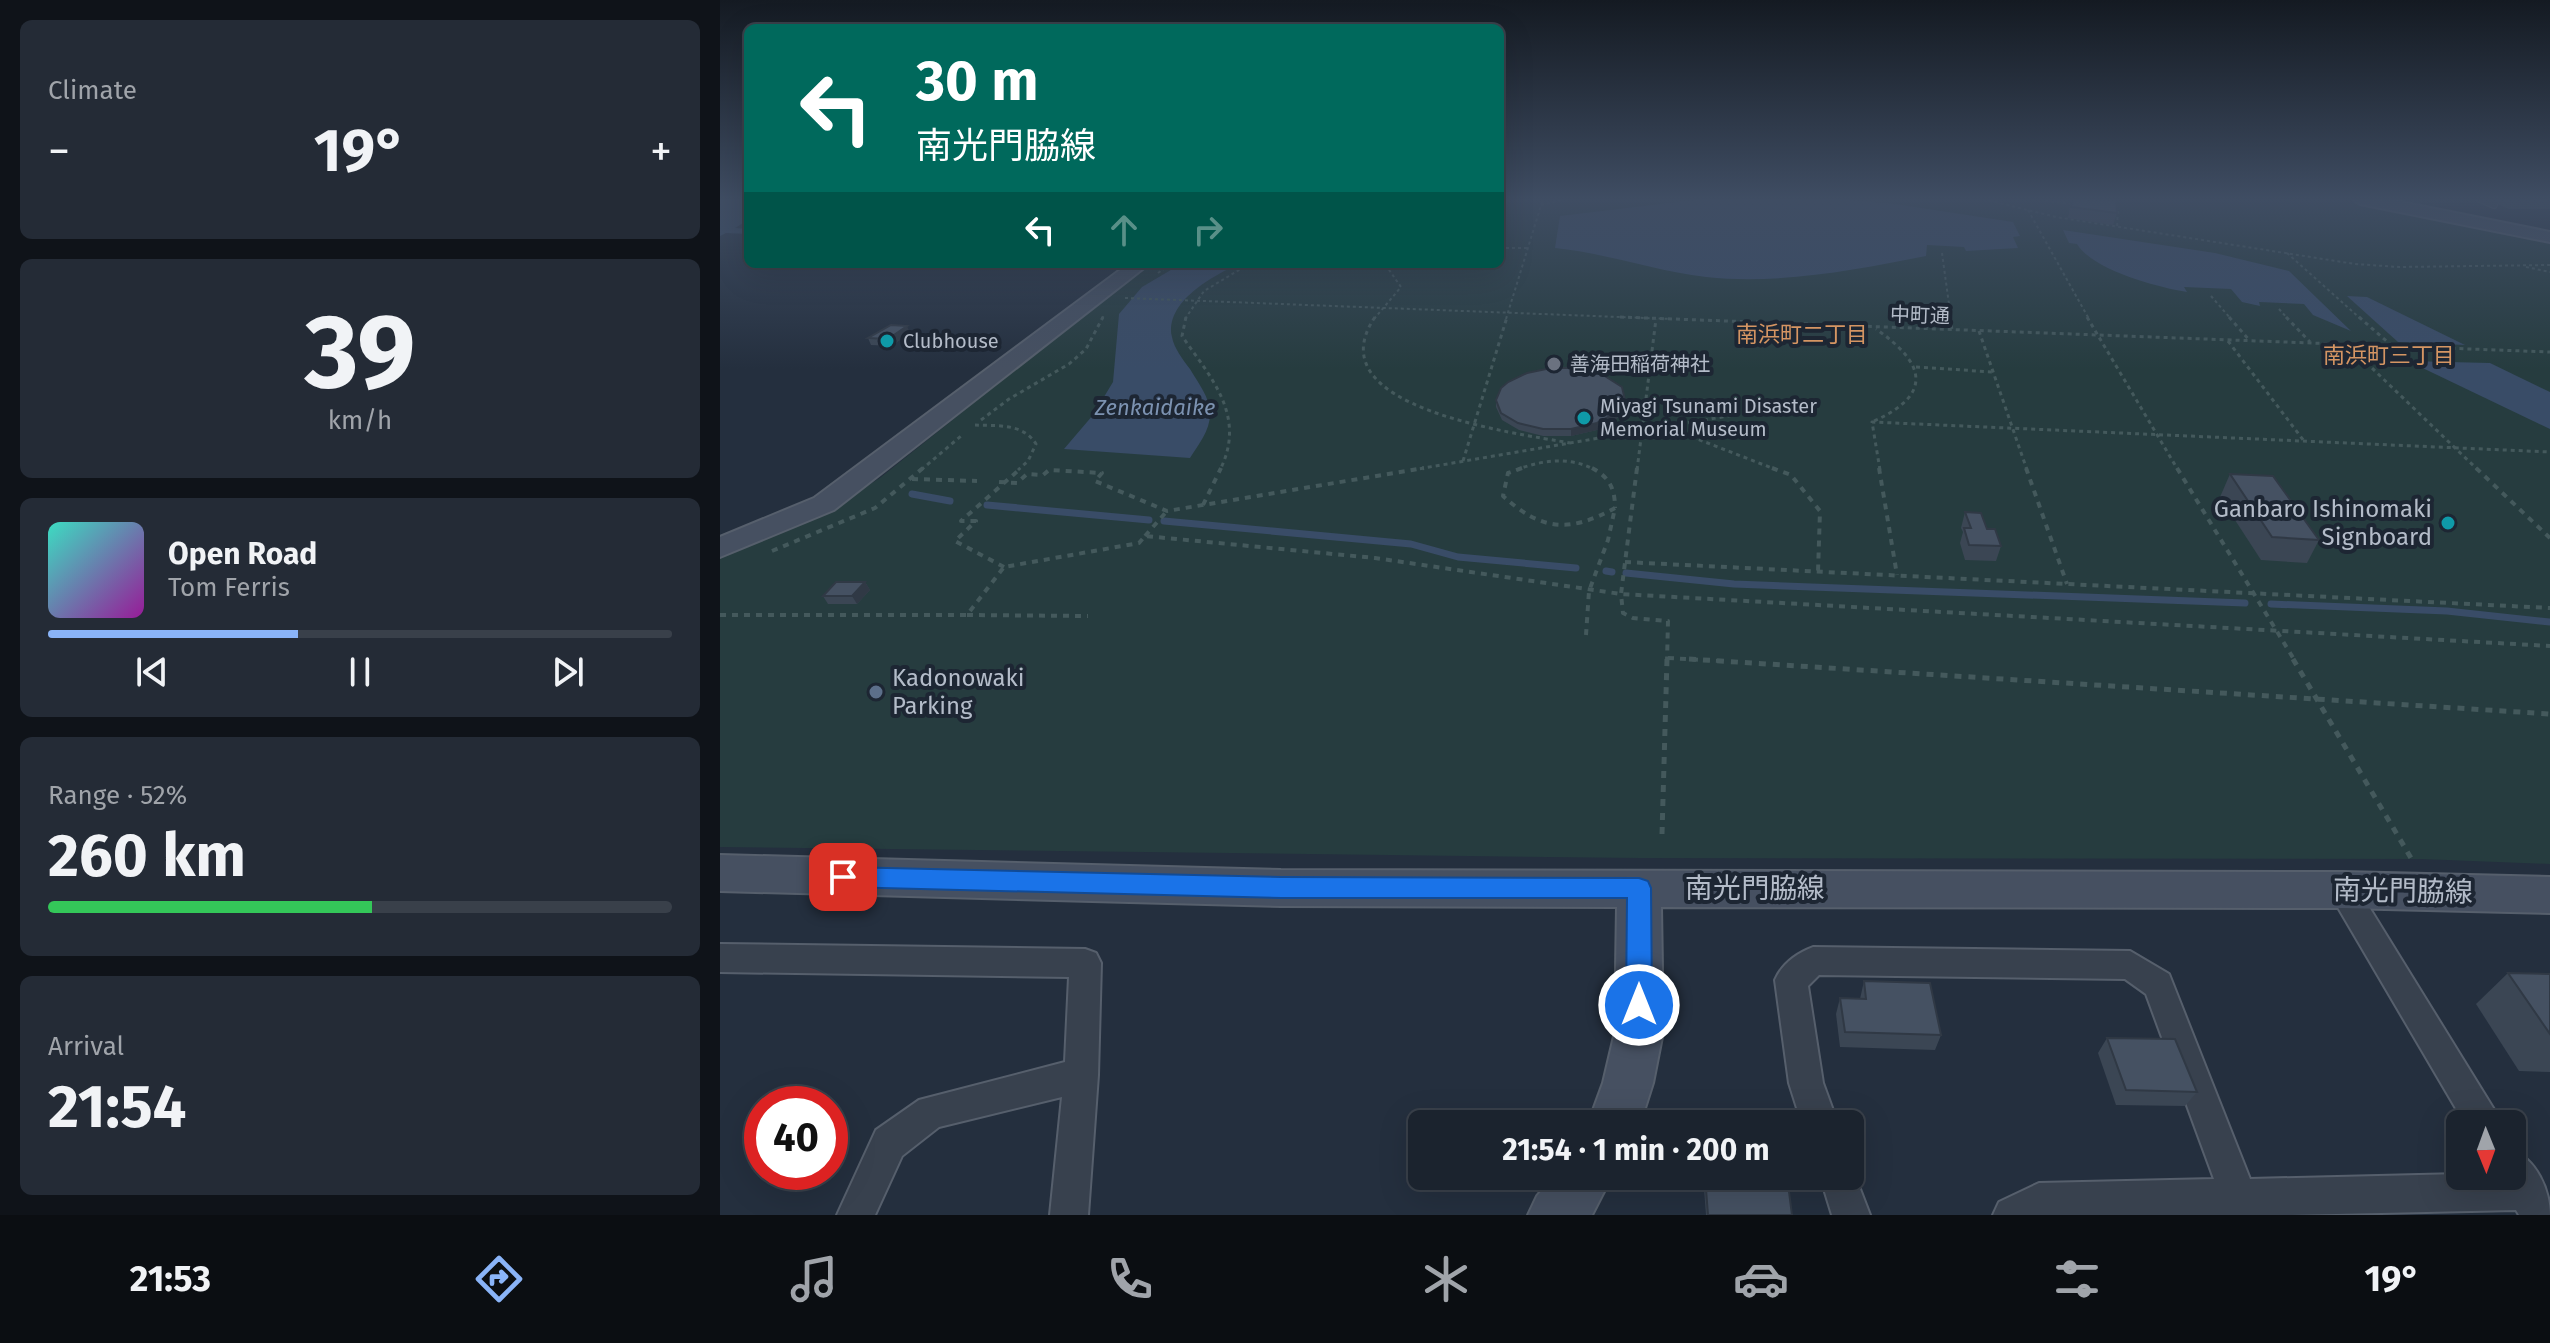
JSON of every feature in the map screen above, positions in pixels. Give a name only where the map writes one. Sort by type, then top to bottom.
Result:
[{"type":"street","points":[[720,548],[824,504],[1109,298],[1136,268]]},
{"type":"street","name":"南光門脇線","points":[[720,873],[1281,888],[2343,890],[2550,895]]},
{"type":"street","points":[[1619,1110],[1639,1032],[1639,888]]},
{"type":"street","points":[[2343,890],[2477,1110]]},
{"type":"street","points":[[720,958],[1085,963],[1081,1075],[1069,1215]]},
{"type":"street","points":[[1815,1110],[1806,1083],[1791,980],[1813,961],[2130,965],[2158,984],[2239,1197]]},
{"type":"street","points":[[856,1215],[889,1143],[931,1112],[1081,1075]]},
{"type":"street","points":[[1843,1190],[1851,1215]]},
{"type":"street","points":[[2012,1215],[2039,1202],[2526,1191]]},
{"type":"path","points":[[1463,461],[1526,256]]},
{"type":"path","points":[[1942,256],[1952,330]]},
{"type":"path","points":[[2051,256],[2251,593],[2320,701],[2415,865]]},
{"type":"path","points":[[2289,256],[2393,347]]},
{"type":"path","points":[[2305,256],[2379,266],[2550,265]]},
{"type":"path","points":[[2516,265],[2550,272]]},
{"type":"path","points":[[1202,506],[1228,454],[1228,413],[1223,395],[1182,336],[1181,328],[1194,301],[1221,277],[1240,268]]},
{"type":"path","points":[[1388,268],[1401,287],[1366,332],[1360,352],[1364,367],[1378,383],[1404,400],[1474,424],[1526,437],[1576,444]]},
{"type":"path","points":[[2211,296],[2250,341]]},
{"type":"path","points":[[981,420],[1009,399],[1069,364],[1086,349],[1109,298]]},
{"type":"path","name":"中町通","points":[[1109,298],[2550,352]]},
{"type":"path","points":[[2279,309],[2312,344]]},
{"type":"path","points":[[1656,319],[1621,594],[1623,613],[1633,618],[1668,621],[1662,834]]},
{"type":"path","points":[[1872,422],[1901,409],[1916,384],[1916,367],[1907,353],[1873,327]]},
{"type":"path","points":[[1979,331],[2067,584]]},
{"type":"path","points":[[2227,340],[2304,441]]},
{"type":"path","points":[[2349,345],[2550,538]]},
{"type":"path","points":[[1916,367],[1993,372]]},
{"type":"path","points":[[1002,482],[1017,483],[1027,474],[1043,475],[1049,470],[1102,473],[1095,481],[1167,511],[1769,409]]},
{"type":"path","points":[[1872,422],[2550,452]]},
{"type":"path","points":[[1872,422],[1897,576]]},
{"type":"path","points":[[975,425],[1010,427],[1033,436],[1034,451],[961,521],[976,521],[955,541],[1004,567],[1139,543],[1167,511]]},
{"type":"path","points":[[1668,428],[1791,475],[1820,511],[1818,572]]},
{"type":"path","points":[[2541,452],[2550,460]]},
{"type":"path","points":[[1586,635],[1589,591],[1609,543],[1615,508],[1609,479],[1598,469],[1574,461],[1551,460],[1508,473],[1504,482],[1503,496],[1517,511],[1554,527],[1575,526],[1615,508]]},
{"type":"path","points":[[910,479],[977,481]]},
{"type":"path","points":[[1145,536],[1375,558],[1621,594],[2550,646]]},
{"type":"path","points":[[1625,562],[2550,608]]},
{"type":"path","points":[[967,615],[1004,567]]},
{"type":"path","points":[[720,615],[1088,616]]},
{"type":"path","points":[[1668,658],[2550,714]]},
{"type":"green space","points":[[1504,256],[2550,256],[2550,864],[2421,859],[1638,858],[720,847],[720,555],[818,516],[880,478],[1142,268],[1504,268]]},
{"type":"water","points":[[1601,256],[1926,256],[1789,278],[1733,279],[1687,274]]},
{"type":"water","points":[[2089,256],[2226,256],[2289,271],[2351,331],[2313,315],[2304,304],[2259,302],[2260,306],[2242,302],[2231,289],[2184,287],[2187,292],[2126,276]]},
{"type":"water","name":"Zenkaidaike","points":[[1174,268],[1231,268],[1183,301],[1172,324],[1172,337],[1179,354],[1208,402],[1208,426],[1200,443],[1190,458],[1064,449],[1093,415],[1113,382],[1119,314],[1142,287]]},
{"type":"water","points":[[2347,296],[2367,297],[2465,345],[2398,342]]},
{"type":"water","points":[[2408,361],[2490,363],[2550,392],[2550,429]]},
{"type":"building","points":[[891,325],[907,326],[888,339],[868,338]]},
{"type":"building","points":[[1551,368],[1577,368],[1600,373],[1622,387],[1625,400],[1616,413],[1597,423],[1571,429],[1543,429],[1518,423],[1501,413],[1496,400],[1501,388],[1527,373]]},
{"type":"building","points":[[2230,474],[2273,476],[2319,540],[2272,537]]},
{"type":"building","points":[[1965,512],[1981,513],[1987,529],[1995,529],[2001,546],[1969,545],[1964,528],[1971,528]]},
{"type":"building","points":[[836,582],[865,582],[852,596],[823,596]]},
{"type":"building","points":[[2508,973],[2550,974],[2550,1034]]},
{"type":"building","points":[[1864,981],[1930,983],[1941,1035],[1845,1032],[1840,998],[1866,999]]},
{"type":"building","points":[[2107,1038],[2175,1039],[2197,1092],[2126,1090]]},
{"type":"building","points":[[1706,1190],[1789,1190],[1792,1215],[1708,1215]]},
{"type":"waterway","points":[[912,494],[950,501]]},
{"type":"waterway","points":[[987,505],[1149,520]]},
{"type":"waterway","points":[[1164,521],[1411,544],[1458,557],[1576,568]]},
{"type":"waterway","points":[[1606,571],[1612,572]]},
{"type":"waterway","points":[[1626,573],[1734,584],[2245,603]]},
{"type":"waterway","points":[[2271,604],[2447,611],[2550,622]]},
{"type":"place","name":"Clubhouse","points":[[887,341]]},
{"type":"place","name":"善海田稲荷神社","points":[[1554,364]]},
{"type":"place","name":"Miyagi Tsunami Disaster Memorial Museum","points":[[1584,418]]},
{"type":"place","name":"Ganbaro Ishinomaki Signboard","points":[[2448,523]]},
{"type":"place","name":"Kadonowaki Parking","points":[[876,692]]},
{"type":"district","name":"南浜町二丁目","points":[[1802,334]]},
{"type":"district","name":"南浜町三丁目","points":[[2389,355]]},
{"type":"route","points":[[843,877],[1281,888],[1639,888],[1639,1005]]}]
